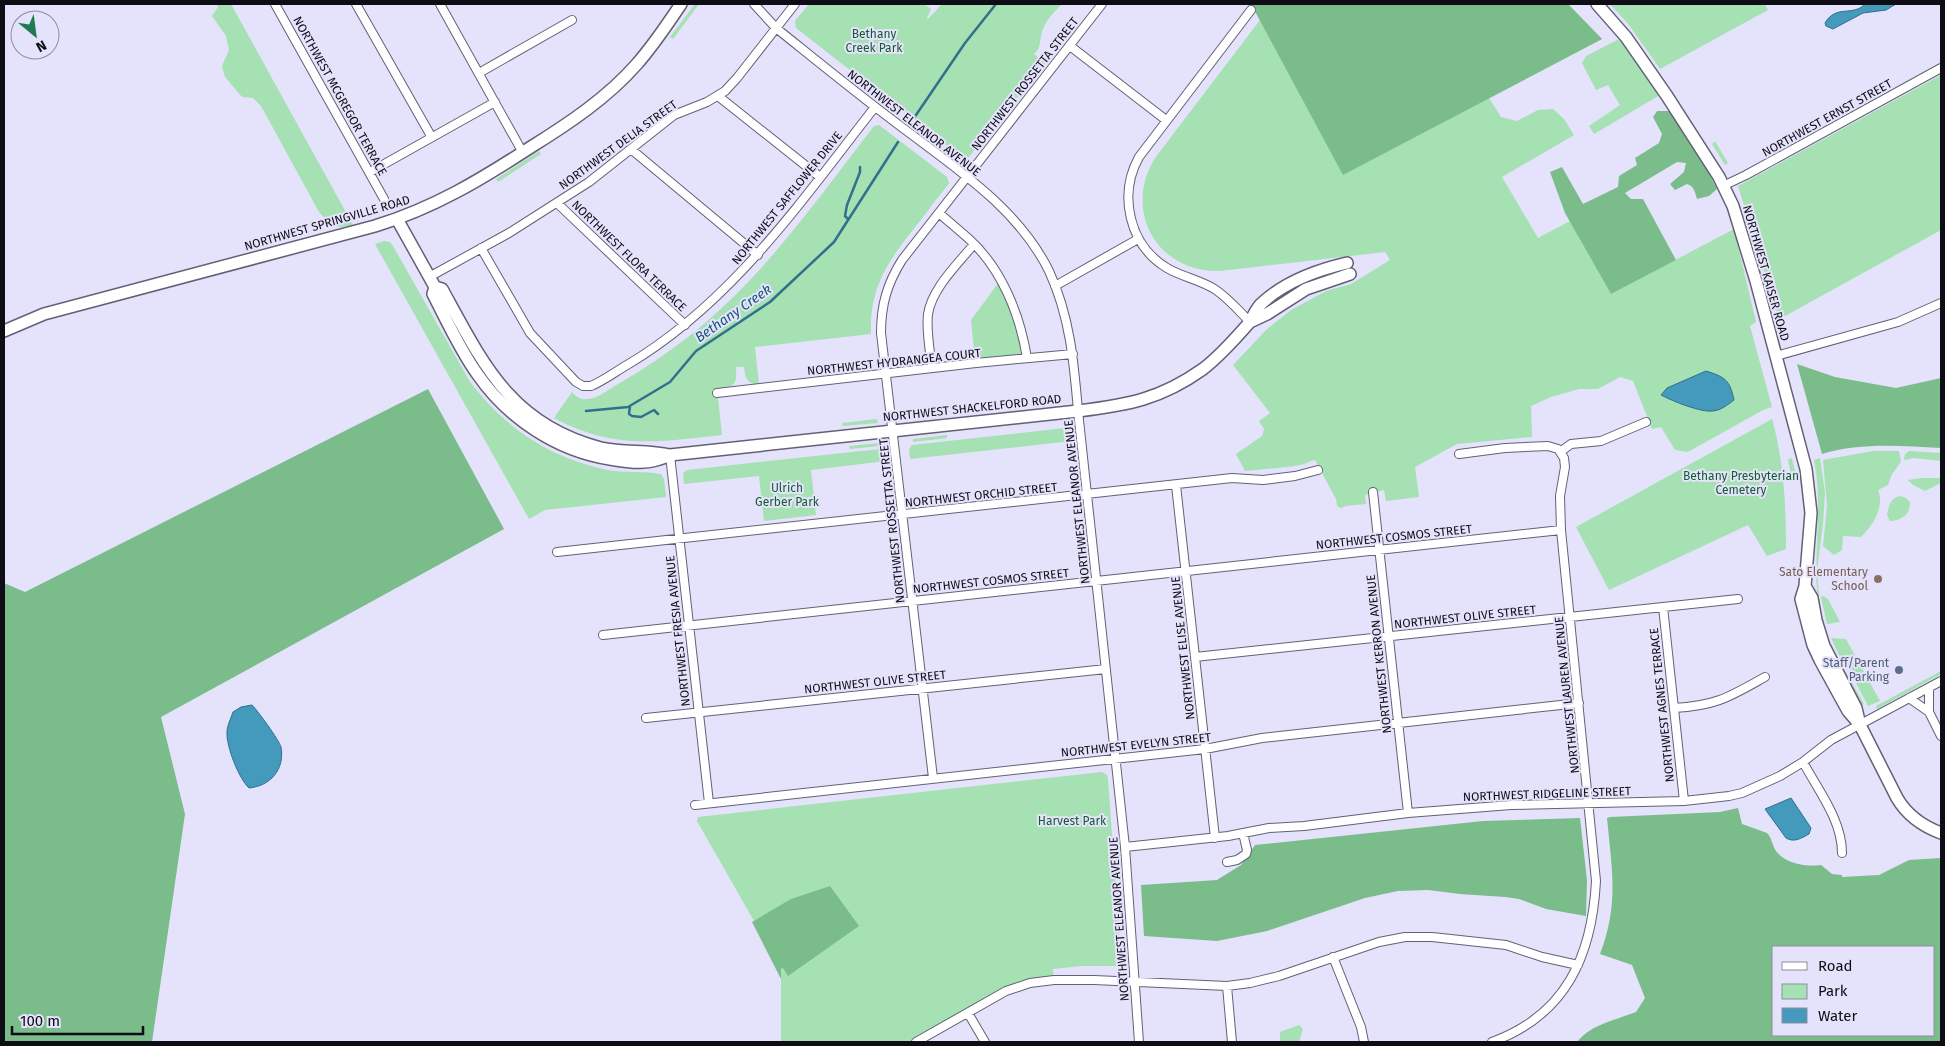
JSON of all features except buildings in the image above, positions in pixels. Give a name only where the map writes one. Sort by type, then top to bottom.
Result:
[{"type":"street","name":"NORTHWEST MCGREGOR TERRACE","points":[[275,4],[384,199]]},
{"type":"street","points":[[356,4],[431,136]]},
{"type":"street","points":[[440,4],[523,152]]},
{"type":"street","name":"NORTHWEST SPRINGVILLE ROAD","points":[[4,331],[32,318],[60,309],[397,219],[450,196],[570,122],[617,83],[652,46],[681,4]]},
{"type":"street","name":"NORTHWEST ELEANOR AVENUE","points":[[754,4],[776,28],[966,177],[1009,214],[1040,256],[1055,286],[1065,315],[1073,354],[1125,847],[1139,1042]]},
{"type":"street","name":"NORTHWEST DELIA STREET","points":[[432,282],[482,248],[589,182],[674,116],[718,96],[737,78],[795,4]]},
{"type":"street","name":"NORTHWEST ROSSETTA STREET","points":[[932,778],[886,373],[882,333],[884,299],[894,273],[902,260],[1102,4]]},
{"type":"street","name":"NORTHWEST KAISER ROAD","points":[[1597,4],[1615,23],[1640,56],[1703,150],[1733,206],[1744,237],[1806,469],[1811,513],[1804,586],[1812,598],[1824,646],[1856,708],[1860,725],[1903,808],[1924,826],[1941,834]]},
{"type":"street","points":[[1250,322],[1230,301],[1215,289],[1169,270],[1157,262],[1138,239],[1129,209],[1128,195],[1130,178],[1139,157],[1251,10]]},
{"type":"street","points":[[479,74],[572,20]]},
{"type":"street","points":[[1070,46],[1166,120]]},
{"type":"street","name":"NORTHWEST ERNST STREET","points":[[1723,186],[1754,171],[1941,68]]},
{"type":"street","points":[[718,96],[820,176]]},
{"type":"street","points":[[370,172],[431,136],[495,102]]},
{"type":"street","name":"NORTHWEST SAFFLOWER DRIVE","points":[[482,248],[530,333],[576,382],[583,386],[596,384],[646,354],[685,325],[721,294],[758,255],[876,107]]},
{"type":"street","points":[[632,150],[758,255]]},
{"type":"street","name":"NORTHWEST FLORA TERRACE","points":[[557,203],[685,325]]},
{"type":"street","points":[[939,214],[983,254],[1006,290],[1018,317],[1027,358]]},
{"type":"street","name":"NORTHWEST SHACKELFORD ROAD","points":[[397,219],[432,282],[433,294],[478,375],[507,408],[548,438],[565,446],[599,458],[639,462],[656,462],[670,455],[1121,406],[1162,393],[1204,368],[1250,322],[1260,305],[1285,288],[1323,269],[1346,263]]},
{"type":"street","points":[[1055,286],[1138,239]]},
{"type":"street","points":[[932,368],[928,324],[930,307],[939,288],[974,244]]},
{"type":"street","name":"NORTHWEST SHACKELFORD ROAD","points":[[1250,322],[1267,314],[1306,289],[1350,274]]},
{"type":"street","points":[[1776,356],[1898,322],[1941,303]]},
{"type":"street","name":"NORTHWEST HYDRANGEA COURT","points":[[717,393],[1073,354]]},
{"type":"street","points":[[1459,454],[1505,448],[1548,446],[1554,447],[1560,452],[1571,444],[1602,441],[1646,422]]},
{"type":"street","name":"NORTHWEST LAUREN AVENUE","points":[[1492,1042],[1514,1034],[1528,1026],[1565,989],[1578,965],[1591,928],[1595,904],[1596,881],[1589,804],[1561,530],[1560,496],[1565,467],[1564,458],[1560,452]]},
{"type":"street","name":"NORTHWEST FRESIA AVENUE","points":[[670,455],[709,803]]},
{"type":"street","name":"NORTHWEST ORCHID STREET","points":[[556,552],[1232,478],[1263,480],[1296,476],[1318,470]]},
{"type":"street","name":"NORTHWEST ELISE AVENUE","points":[[1176,485],[1214,838]]},
{"type":"street","name":"NORTHWEST KERRON AVENUE","points":[[1373,492],[1408,813]]},
{"type":"street","name":"NORTHWEST COSMOS STREET","points":[[604,635],[1561,530]]},
{"type":"street","name":"NORTHWEST OLIVE STREET","points":[[1195,657],[1738,599]]},
{"type":"street","name":"NORTHWEST AGNES TERRACE","points":[[1663,607],[1684,800]]},
{"type":"street","name":"NORTHWEST OLIVE STREET","points":[[646,718],[1106,669]]},
{"type":"street","points":[[1674,708],[1702,706],[1724,700],[1765,677]]},
{"type":"street","name":"NORTHWEST RIDGELINE STREET","points":[[1125,847],[1214,838],[1269,828],[1304,826],[1408,813],[1511,805],[1684,800],[1715,798],[1742,793],[1768,782],[1803,762],[1831,740],[1941,681]]},
{"type":"street","points":[[1929,688],[1929,712],[1941,736]]},
{"type":"street","points":[[1909,698],[1929,712]]},
{"type":"street","name":"NORTHWEST EVELYN STREET","points":[[695,805],[1205,749],[1262,738],[1579,703]]},
{"type":"street","points":[[1803,762],[1835,822],[1840,835],[1842,853]]},
{"type":"street","points":[[1228,862],[1237,860],[1246,854],[1247,850],[1243,833]]},
{"type":"street","points":[[916,1042],[1006,991],[1030,983],[1054,980],[1134,981],[1227,986],[1279,976],[1379,942],[1405,937],[1506,945],[1542,957],[1578,965]]},
{"type":"street","points":[[1333,957],[1361,1028],[1364,1042]]},
{"type":"street","points":[[1227,986],[1232,1042]]},
{"type":"street","points":[[968,1013],[985,1042]]},
{"type":"green space","points":[[217,4],[231,4],[353,225],[342,227],[334,225],[319,212],[261,106],[253,98],[242,97],[225,77],[222,66],[229,50],[226,36],[212,16],[218,7]]},
{"type":"green space","points":[[695,4],[699,4],[673,39],[670,37]]},
{"type":"green space","name":"Bethany Creek Park","points":[[809,4],[924,4],[931,9],[928,19],[942,4],[1062,4],[1051,15],[1045,25],[1037,52],[1034,54],[1042,61],[1045,58],[1048,60],[1023,92],[1009,105],[969,157],[964,159],[796,28],[795,21]]},
{"type":"green space","points":[[1251,4],[1568,4],[1602,39],[1343,175]]},
{"type":"green space","points":[[1376,4],[1568,4],[1602,39],[1489,98],[1501,117],[1517,121],[1538,110],[1553,109],[1564,119],[1574,135],[1502,177],[1538,238],[1570,221],[1611,294],[1734,229],[1756,322],[1750,326],[1772,407],[1763,410],[1688,452],[1675,450],[1661,427],[1652,429],[1633,381],[1620,377],[1598,389],[1579,389],[1551,397],[1531,406],[1532,437],[1457,444],[1415,467],[1419,497],[1386,501],[1384,490],[1365,495],[1366,504],[1341,508],[1337,506],[1336,499],[1315,460],[1300,465],[1245,471],[1236,454],[1262,436],[1264,429],[1259,421],[1270,413],[1233,365],[1267,329],[1291,310],[1326,291],[1351,284],[1390,260],[1385,252],[1220,271],[1198,269],[1179,262],[1163,250],[1152,235],[1145,218],[1143,198],[1146,178],[1155,158],[1260,20],[1344,174],[1438,125]]},
{"type":"green space","points":[[1610,4],[1765,4],[1768,10],[1660,69],[1629,25]]},
{"type":"green space","points":[[1621,38],[1660,95],[1594,134],[1589,126],[1620,105],[1608,85],[1596,90],[1582,63],[1586,56]]},
{"type":"green space","points":[[1941,75],[1941,230],[1785,316],[1778,316],[1738,186]]},
{"type":"green space","points":[[1657,111],[1671,111],[1695,147],[1717,189],[1709,196],[1697,199],[1694,190],[1687,184],[1675,190],[1670,184],[1684,172],[1686,163],[1677,162],[1625,193],[1631,199],[1643,199],[1676,260],[1611,294],[1565,213],[1550,172],[1562,167],[1583,204],[1618,187],[1619,176],[1637,165],[1635,158],[1659,143],[1662,134],[1653,117]]},
{"type":"green space","points":[[879,125],[947,177],[949,183],[897,251],[880,280],[872,314],[871,334],[755,347],[759,384],[747,380],[744,367],[736,367],[734,384],[717,389],[722,435],[657,441],[616,439],[596,435],[554,418],[572,392],[577,397],[583,399],[601,395],[671,350],[720,310],[783,243],[874,126]]},
{"type":"green space","points":[[1715,141],[1728,163],[1725,165],[1712,144]]},
{"type":"green space","points":[[539,151],[541,154],[498,182],[496,179]]},
{"type":"green space","points":[[384,241],[390,242],[393,246],[469,380],[497,412],[530,438],[567,458],[608,470],[661,474],[664,479],[666,497],[545,510],[529,519],[375,244]]},
{"type":"green space","points":[[999,282],[1013,311],[1023,351],[1019,356],[975,361],[971,320]]},
{"type":"green space","points":[[1797,364],[1835,377],[1896,388],[1941,378],[1941,448],[1866,446],[1822,454]]},
{"type":"green space","points":[[428,389],[504,529],[161,717],[185,814],[152,1042],[4,1042],[4,583],[25,592]]},
{"type":"green space","points":[[944,412],[945,415],[911,419],[910,416]]},
{"type":"green space","points":[[877,419],[878,423],[843,426],[842,423]]},
{"type":"green space","name":"Bethany Presbyterian Cemetery","points":[[1772,419],[1784,484],[1786,549],[1767,556],[1748,525],[1609,590],[1576,527]]},
{"type":"green space","points":[[1065,428],[1070,431],[1071,441],[910,459],[909,449],[912,445]]},
{"type":"green space","points":[[947,435],[947,438],[913,442],[913,439]]},
{"type":"green space","points":[[880,443],[880,446],[850,449],[849,446]]},
{"type":"green space","name":"Ulrich Gerber Park","points":[[880,449],[884,452],[886,461],[811,470],[816,515],[764,521],[759,476],[684,484],[683,473],[687,470]]},
{"type":"green space","points":[[1873,451],[1899,451],[1901,462],[1892,474],[1888,485],[1878,490],[1880,496],[1879,509],[1870,527],[1861,537],[1843,536],[1842,550],[1834,555],[1823,546],[1827,506],[1823,460]]},
{"type":"green space","points":[[1909,451],[1941,453],[1941,461],[1914,458],[1904,460],[1905,454]]},
{"type":"green space","points":[[1792,458],[1797,480],[1792,481],[1788,459]]},
{"type":"green space","points":[[1820,458],[1825,493],[1817,571],[1821,620],[1816,580],[1818,500],[1814,460]]},
{"type":"green space","points":[[1941,478],[1941,483],[1925,491],[1908,480]]},
{"type":"green space","points":[[1900,496],[1910,502],[1909,510],[1898,520],[1890,521],[1887,515],[1889,506],[1894,499]]},
{"type":"green space","points":[[1823,596],[1828,599],[1840,622],[1827,624],[1821,597]]},
{"type":"green space","points":[[1828,638],[1864,704],[1861,705],[1839,665]]},
{"type":"green space","points":[[1831,638],[1846,639],[1880,701],[1868,706]]},
{"type":"green space","points":[[1941,671],[1941,674],[1877,709],[1876,706]]},
{"type":"green space","name":"Harvest Park","points":[[1102,772],[1107,775],[1108,779],[1121,960],[1119,964],[1116,966],[1082,966],[1053,969],[1054,981],[1017,988],[918,1042],[781,1042],[781,969],[783,968],[697,821],[698,817]]},
{"type":"green space","points":[[1738,808],[1742,824],[1767,833],[1776,851],[1785,859],[1803,865],[1821,865],[1832,874],[1842,875],[1842,877],[1879,875],[1909,860],[1941,858],[1941,1042],[1577,1042],[1589,1031],[1612,1020],[1636,1012],[1645,998],[1632,965],[1600,954],[1610,919],[1612,903],[1612,871],[1607,818],[1720,812]]},
{"type":"green space","points":[[1580,818],[1587,880],[1586,916],[1546,909],[1519,899],[1505,897],[1428,890],[1398,891],[1365,898],[1267,931],[1217,941],[1144,936],[1141,885],[1217,880],[1241,865],[1255,845],[1483,821]]},
{"type":"green space","points":[[830,886],[859,926],[788,976],[783,968],[781,969],[781,979],[752,922],[791,899]]},
{"type":"green space","points":[[1299,1025],[1303,1029],[1299,1042],[1280,1042],[1280,1032]]},
{"type":"water","points":[[1865,4],[1896,4],[1886,10],[1863,13],[1833,29],[1826,26],[1825,23],[1829,17],[1834,14],[1855,10]]},
{"type":"water","points":[[1706,371],[1726,380],[1731,388],[1734,400],[1722,408],[1708,411],[1679,403],[1661,395],[1667,388]]},
{"type":"water","points":[[252,705],[276,738],[281,747],[282,755],[278,770],[269,780],[257,787],[249,788],[234,762],[227,732],[233,712],[241,707]]},
{"type":"water","points":[[1791,798],[1811,828],[1809,834],[1795,840],[1786,838],[1765,809]]},
{"type":"waterway","name":"Bethany Creek","points":[[914,118],[965,43],[996,4]]},
{"type":"waterway","name":"Bethany Creek","points":[[586,411],[628,407],[670,382],[696,351],[770,302],[834,242],[898,142]]},
{"type":"waterway","points":[[848,219],[845,216],[847,205],[860,172],[860,167]]},
{"type":"waterway","points":[[630,406],[629,414],[632,416],[641,417],[654,410],[658,414]]},
{"type":"place","name":"Sato Elementary School","points":[[1878,579]]},
{"type":"place","name":"Staff/Parent Parking","points":[[1899,670]]}]
